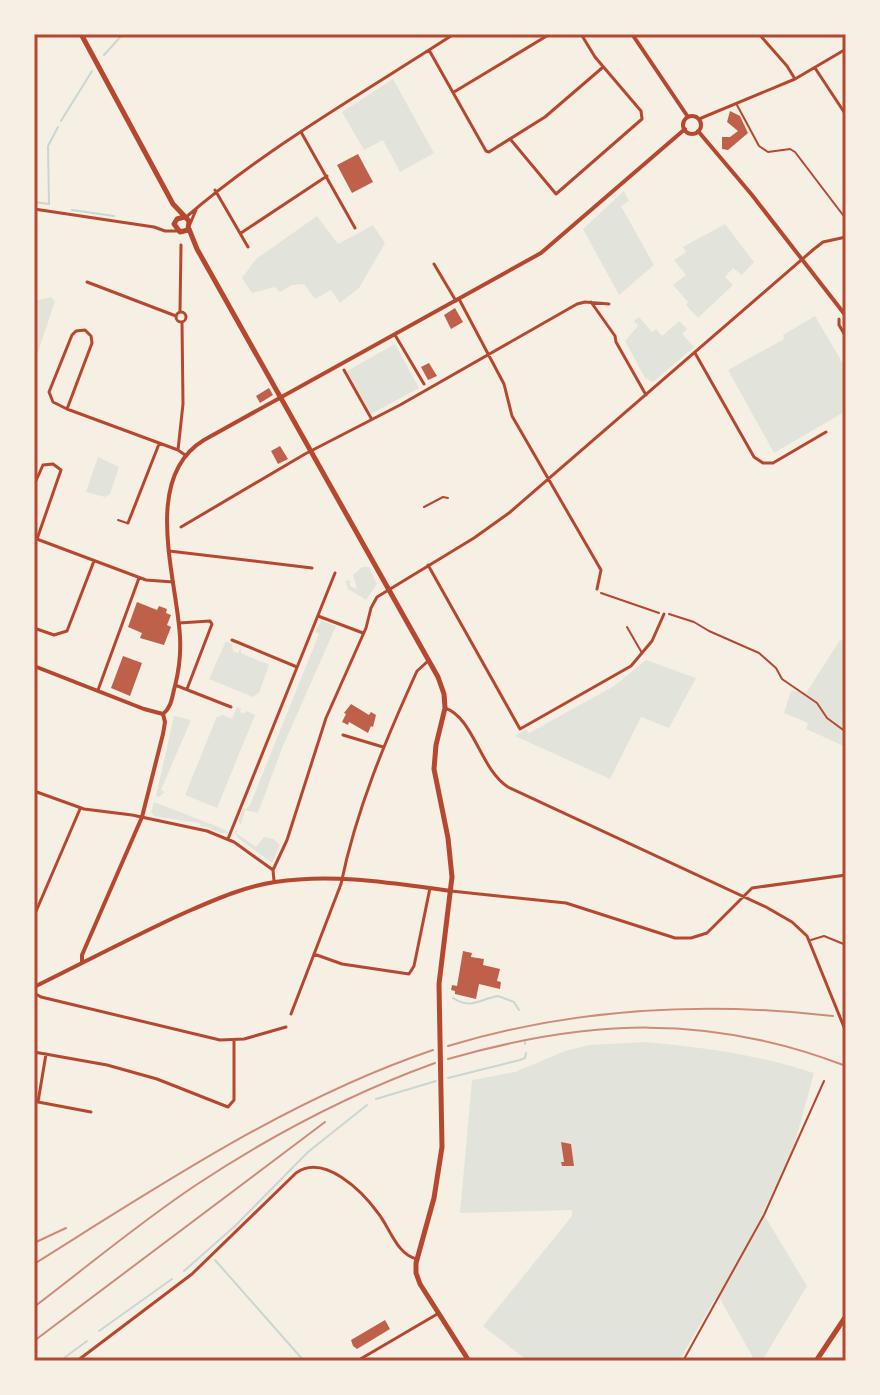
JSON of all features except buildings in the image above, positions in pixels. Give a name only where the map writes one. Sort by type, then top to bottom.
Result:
[{"type":"main road","points":[[81,34],[182,224],[443,689],[445,708],[434,769],[448,838],[451,891],[440,972],[441,1157],[434,1198],[417,1259],[417,1276],[469,1361]]},
{"type":"main road","points":[[816,1361],[846,1316]]},
{"type":"street","points":[[34,209],[163,228],[182,224],[215,190],[338,105],[454,34]]},
{"type":"street","points":[[453,93],[550,34]]},
{"type":"street","points":[[511,140],[556,194],[642,119],[641,111],[603,67],[581,34]]},
{"type":"street","points":[[632,34],[688,117],[699,119],[795,79],[846,49]]},
{"type":"street","points":[[759,34],[795,79]]},
{"type":"street","points":[[429,50],[489,152],[545,117],[603,67]]},
{"type":"street","points":[[815,68],[846,115]]},
{"type":"street","points":[[688,117],[684,123],[685,129],[691,133],[701,126],[699,119]]},
{"type":"street","points":[[163,714],[169,709],[180,660],[179,623],[167,527],[173,477],[185,455],[204,440],[343,367],[547,248],[685,129]]},
{"type":"street","points":[[698,131],[846,316]]},
{"type":"street","points":[[301,132],[355,228]]},
{"type":"street","points":[[241,233],[327,176]]},
{"type":"street","points":[[215,190],[248,247]]},
{"type":"street","points":[[182,224],[196,210]]},
{"type":"street","points":[[274,882],[273,870],[287,840],[326,718],[364,633],[374,600],[388,588],[488,529],[549,480],[802,259],[823,242],[846,237]]},
{"type":"street","points":[[181,245],[177,321],[182,322]]},
{"type":"street","points":[[434,264],[488,352],[505,387],[510,411],[601,570],[597,589]]},
{"type":"street","points":[[87,282],[186,316],[182,322],[183,404],[178,450]]},
{"type":"street","points":[[591,302],[615,336],[646,395]]},
{"type":"street","points":[[181,527],[311,451],[400,405],[488,352],[577,304],[609,304]]},
{"type":"street","points":[[839,319],[846,337]]},
{"type":"street","points":[[67,409],[92,343],[91,336],[85,330],[72,335],[49,392],[53,402],[67,409],[178,450],[185,455]]},
{"type":"street","points":[[395,335],[424,384]]},
{"type":"street","points":[[695,353],[754,457],[760,461],[776,462],[826,432]]},
{"type":"street","points":[[343,367],[371,418]]},
{"type":"street","points":[[128,523],[159,444]]},
{"type":"street","points":[[34,485],[43,465],[53,464],[61,470],[36,538],[139,578],[155,583],[173,582]]},
{"type":"street","points":[[169,551],[312,568]]},
{"type":"street","points":[[34,628],[57,635],[67,631],[94,561]]},
{"type":"street","points":[[428,565],[520,729],[631,666],[652,641],[664,614]]},
{"type":"street","points":[[228,839],[335,573]]},
{"type":"street","points":[[98,690],[139,578]]},
{"type":"street","points":[[318,616],[364,633]]},
{"type":"street","points":[[179,623],[210,621],[212,624],[187,689]]},
{"type":"street","points":[[232,640],[297,667]]},
{"type":"street","points":[[235,650],[238,643]]},
{"type":"street","points":[[291,1014],[342,878],[383,747],[417,671],[429,661]]},
{"type":"street","points":[[34,666],[145,710],[163,714]]},
{"type":"street","points":[[175,685],[231,707]]},
{"type":"street","points":[[445,708],[460,718],[488,767],[501,782],[787,918],[800,928],[809,941],[846,1032]]},
{"type":"street","points":[[82,962],[82,955],[142,817],[163,735],[163,714]]},
{"type":"street","points":[[343,735],[383,747]]},
{"type":"street","points":[[34,791],[80,808],[199,828],[228,839],[273,870]]},
{"type":"street","points":[[34,916],[80,808]]},
{"type":"street","points":[[286,1027],[234,1040],[203,1037],[41,997],[34,990],[82,962],[213,901],[274,882],[342,878],[566,903],[680,939],[707,933],[752,888],[846,875]]},
{"type":"street","points":[[314,954],[342,964],[409,974],[414,966],[430,888]]},
{"type":"street","points":[[34,1052],[107,1065],[157,1079],[228,1107],[234,1100],[234,1040]]},
{"type":"street","points":[[46,1054],[38,1102],[91,1112]]},
{"type":"street","points":[[77,1361],[192,1274],[291,1178],[307,1167],[329,1170],[359,1193],[378,1211],[404,1252],[417,1259]]},
{"type":"street","points":[[357,1361],[439,1313]]},
{"type":"lane","points":[[736,103],[762,150],[790,149],[795,152],[846,219]]},
{"type":"lane","points":[[424,507],[443,497],[448,498]]},
{"type":"lane","points":[[118,520],[128,523]]},
{"type":"lane","points":[[627,627],[642,654]]},
{"type":"lane","points":[[809,941],[824,936],[846,945]]},
{"type":"lane","points":[[683,1361],[773,1197],[824,1081]]},
{"type":"path","points":[[597,589],[636,607],[694,622],[759,653],[776,668],[782,679],[817,703],[827,718],[846,732]]},
{"type":"shaded area","points":[[393,79],[434,153],[400,172],[383,140],[364,150],[342,112]]},
{"type":"shaded area","points":[[624,191],[629,201],[621,206],[654,265],[619,295],[583,229]]},
{"type":"shaded area","points":[[317,216],[338,244],[373,225],[385,243],[359,288],[340,303],[331,290],[315,299],[304,284],[292,285],[280,292],[275,287],[252,293],[242,278],[256,259]]},
{"type":"shaded area","points":[[725,224],[754,262],[742,275],[733,268],[725,277],[733,285],[698,318],[673,285],[686,275],[674,260],[686,252],[683,247]]},
{"type":"shaded area","points":[[51,297],[55,301],[34,364],[34,301]]},
{"type":"shaded area","points":[[815,316],[846,369],[846,411],[774,453],[728,370],[784,339],[783,335]]},
{"type":"shaded area","points":[[639,317],[652,332],[656,329],[662,336],[679,321],[687,329],[682,334],[694,347],[653,382],[645,378],[625,341],[638,326],[634,321]]},
{"type":"shaded area","points":[[395,344],[419,388],[371,414],[347,371]]},
{"type":"shaded area","points":[[98,457],[119,467],[110,494],[105,497],[86,492]]},
{"type":"shaded area","points":[[362,567],[369,567],[377,584],[366,600],[348,589],[345,581],[350,580],[350,586],[357,589],[353,575]]},
{"type":"shaded area","points":[[321,621],[336,626],[283,746],[258,813],[245,810],[241,825],[238,821],[243,808],[250,805],[319,634],[315,632]]},
{"type":"shaded area","points":[[840,640],[846,642],[846,747],[806,729],[808,723],[784,713],[791,691],[806,693]]},
{"type":"shaded area","points":[[226,641],[232,644],[233,651],[238,653],[241,648],[241,653],[269,665],[259,693],[253,697],[209,679]]},
{"type":"shaded area","points":[[646,660],[696,678],[669,728],[641,717],[610,779],[515,736],[526,729],[529,733],[614,686]]},
{"type":"shaded area","points":[[237,707],[244,714],[246,711],[255,715],[217,808],[185,795],[217,716],[221,714],[232,719]]},
{"type":"shaded area","points":[[174,716],[191,720],[161,790],[165,792],[159,797],[156,796]]},
{"type":"shaded area","points":[[154,802],[227,833],[199,823],[154,816],[151,812]]},
{"type":"shaded area","points":[[238,829],[236,833],[256,847],[264,837],[274,839],[280,845],[272,863],[238,838],[234,832]]},
{"type":"shaded area","points":[[645,1042],[731,1053],[814,1073],[794,1146],[763,1213],[807,1286],[762,1361],[755,1361],[720,1299],[714,1300],[679,1361],[528,1361],[483,1326],[572,1216],[572,1210],[460,1213],[472,1080],[515,1072],[565,1051],[589,1045]]},
{"type":"waterway","points":[[104,55],[123,34]]},
{"type":"waterway","points":[[61,121],[92,71]]},
{"type":"waterway","points":[[34,202],[49,204],[48,146],[58,127]]},
{"type":"waterway","points":[[34,166],[34,198]]},
{"type":"waterway","points":[[72,210],[114,216]]},
{"type":"waterway","points":[[453,998],[470,1003],[498,996],[514,1002],[519,1010]]},
{"type":"waterway","points":[[448,1078],[520,1060],[525,1058],[526,1053]]},
{"type":"waterway","points":[[376,1099],[436,1081]]},
{"type":"waterway","points":[[184,1271],[235,1226],[308,1152],[367,1105]]},
{"type":"waterway","points":[[215,1260],[304,1361]]},
{"type":"waterway","points":[[99,1331],[172,1279]]},
{"type":"waterway","points":[[60,1361],[87,1341]]},
{"type":"railway","points":[[448,1046],[543,1023],[639,1011],[736,1009],[833,1016]]},
{"type":"railway","points":[[448,1059],[550,1036],[648,1028],[697,1030],[746,1037],[846,1066]]},
{"type":"railway","points":[[34,1264],[179,1174],[277,1118],[380,1070],[433,1050]]},
{"type":"railway","points":[[34,1307],[154,1214],[224,1167],[342,1102],[435,1063]]},
{"type":"railway","points":[[34,1341],[325,1122]]},
{"type":"railway","points":[[34,1243],[66,1228]]}]
